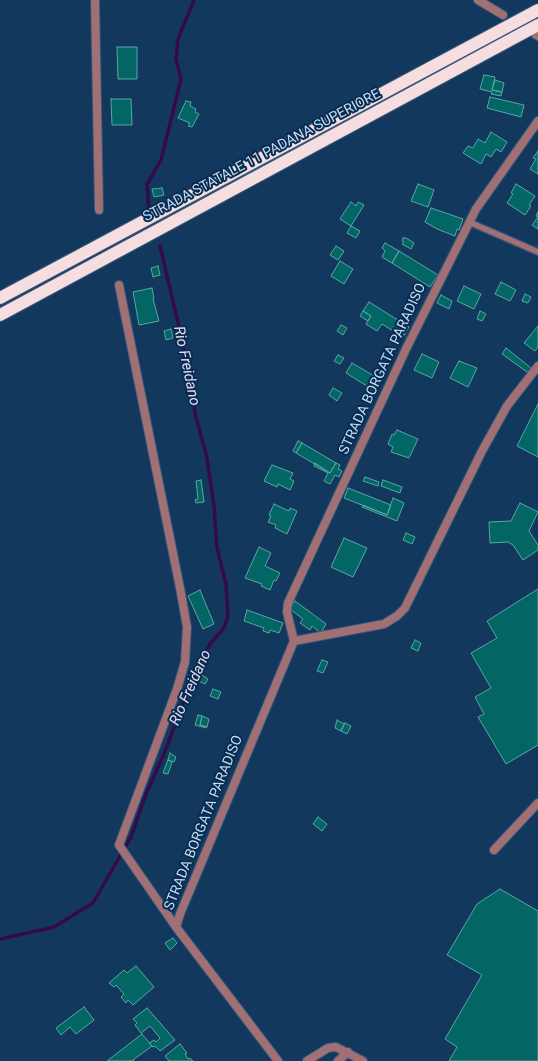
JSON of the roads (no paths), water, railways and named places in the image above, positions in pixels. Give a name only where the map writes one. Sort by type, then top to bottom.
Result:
[{"type":"highway","name":"STRADA STATALE 11 PADANA SUPERIORE","points":[[0,298],[538,10]]},
{"type":"highway","name":"STRADA STATALE 11 PADANA SUPERIORE","points":[[0,315],[537,32]]},
{"type":"street","points":[[95,0],[99,210]]},
{"type":"street","points":[[478,0],[503,15]]},
{"type":"street","name":"STRADA BORGATA PARADISO","points":[[278,1061],[176,927],[180,914],[294,641],[287,612],[288,603],[406,349],[476,208],[538,121]]},
{"type":"street","points":[[119,285],[180,585],[187,627],[185,662],[177,689],[119,845],[176,927]]},
{"type":"street","points":[[294,641],[384,624],[397,616],[405,608],[482,451],[508,406],[538,366]]},
{"type":"street","points":[[494,850],[538,803]]},
{"type":"street","points":[[307,1061],[328,1048],[336,1047],[363,1061]]},
{"type":"street","points":[[338,1061],[348,1052]]},
{"type":"lane","points":[[469,222],[538,252]]},
{"type":"waterway","name":"Rio Freidano","points":[[149,211],[147,184],[161,160],[181,79],[176,59],[178,39],[194,0]]},
{"type":"waterway","name":"Rio Freidano","points":[[0,939],[54,927],[93,903],[131,837],[146,794],[164,754],[196,669],[210,644],[224,628],[228,616],[226,584],[217,548],[214,506],[207,458],[196,417],[180,331],[160,246]]}]
